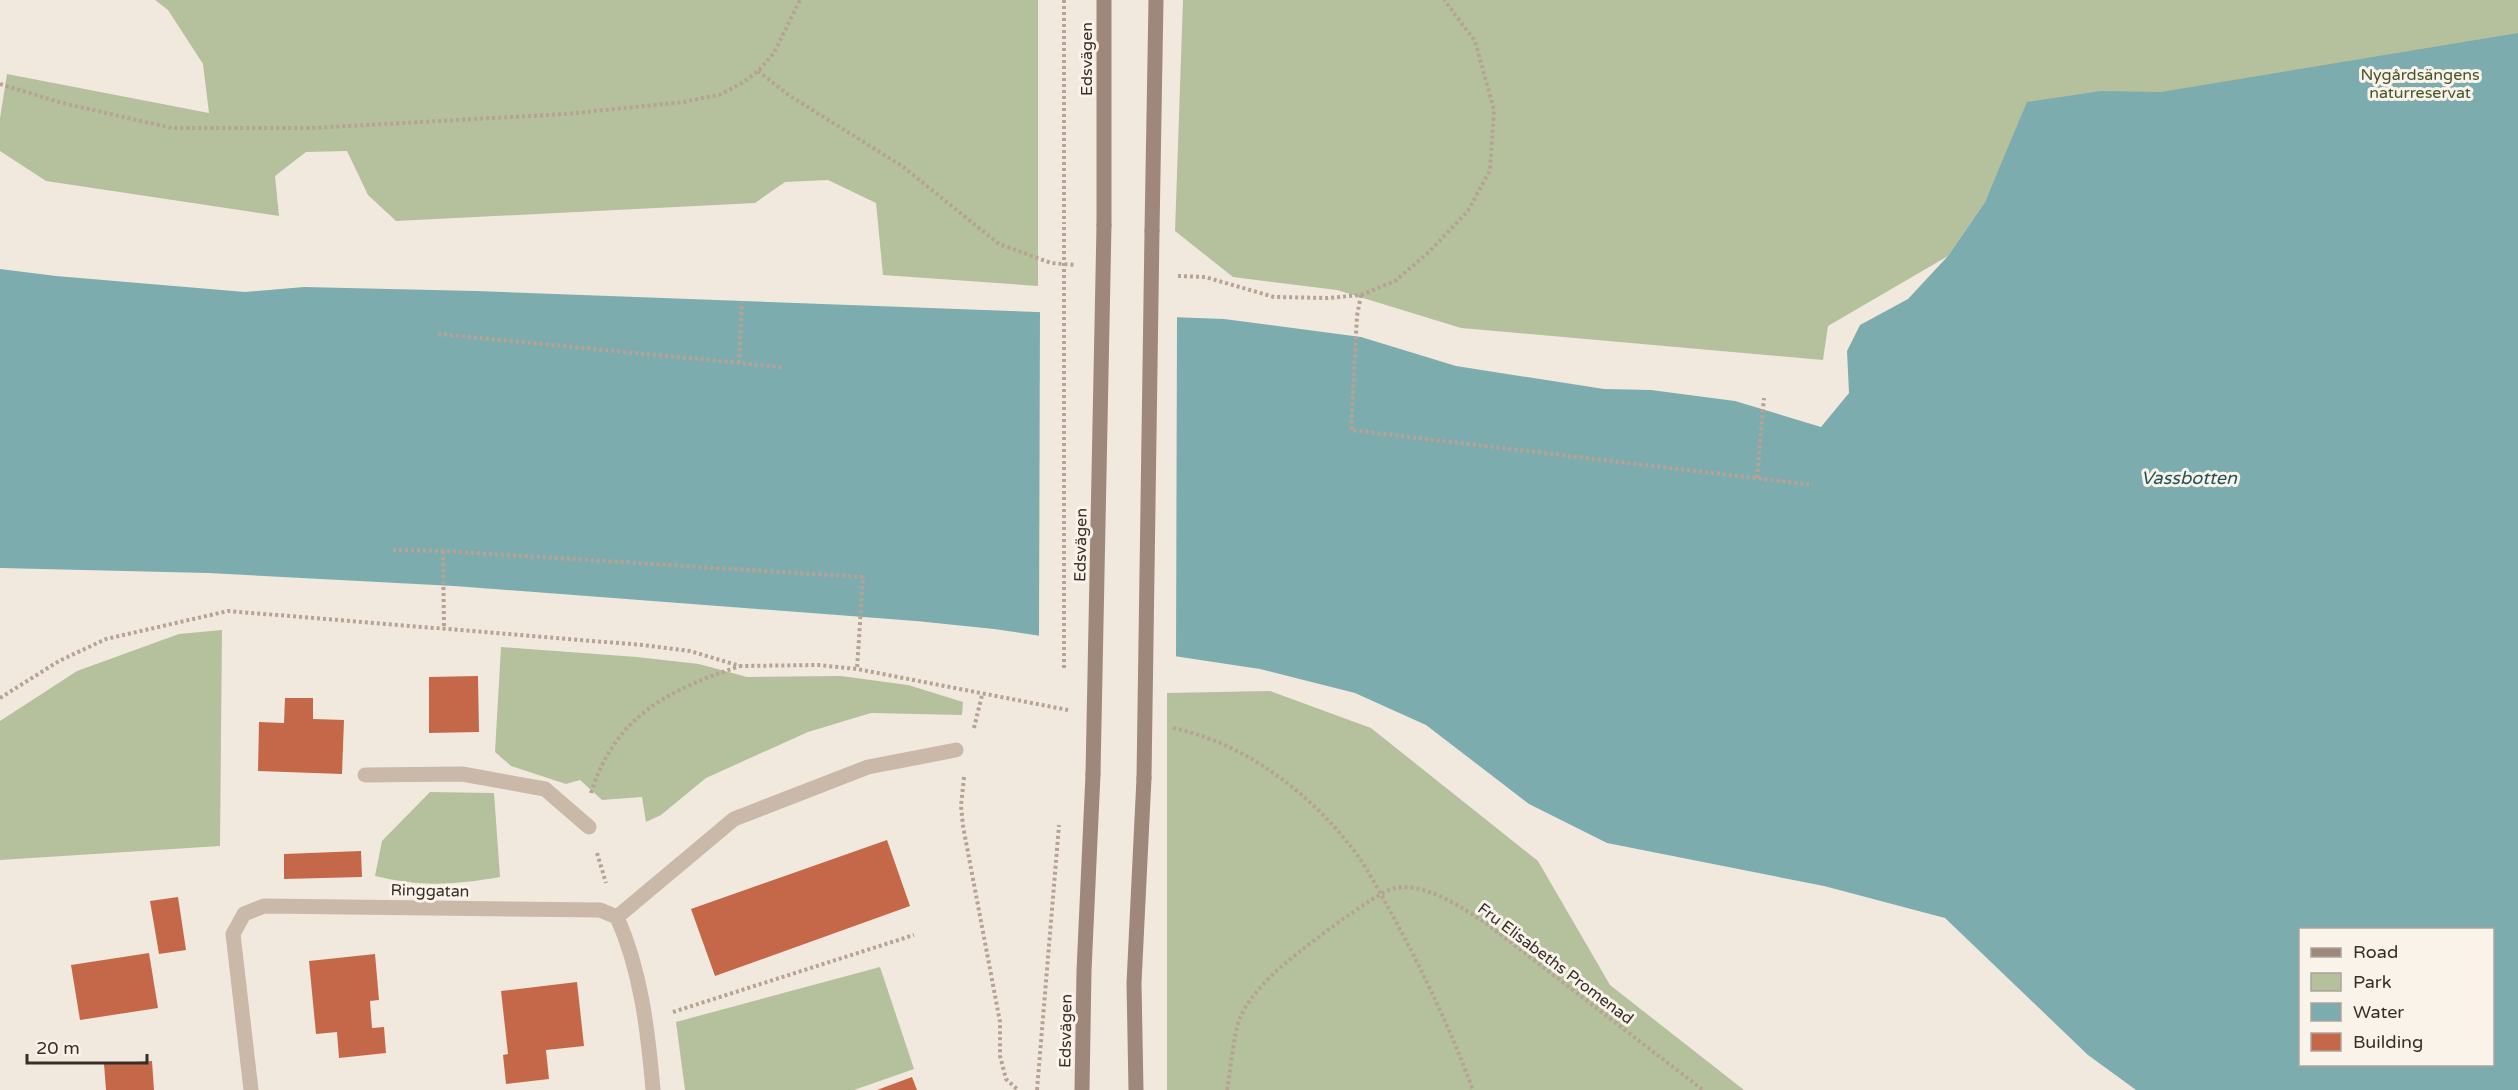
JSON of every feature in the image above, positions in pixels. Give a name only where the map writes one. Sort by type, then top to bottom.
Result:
[{"type":"main road","name":"Edsvägen","points":[[1082,1090],[1084,971],[1093,774],[1104,225],[1104,0]]},
{"type":"main road","points":[[1136,1090],[1134,983],[1144,778],[1156,0]]},
{"type":"street","points":[[653,1090],[646,1020],[626,937],[617,917],[734,819],[868,767],[956,750]]},
{"type":"street","points":[[365,775],[462,774],[545,789],[589,827]]},
{"type":"street","name":"Ringgatan","points":[[251,1090],[233,934],[244,914],[264,906],[600,910],[617,917]]},
{"type":"path","points":[[0,84],[62,103],[172,128],[312,128],[566,114],[684,102],[722,94],[758,71],[774,53],[800,0]]},
{"type":"path","points":[[1064,0],[1064,678]]},
{"type":"path","points":[[1174,276],[1205,277],[1274,297],[1360,296],[1395,281],[1429,252],[1468,211],[1490,170],[1494,110],[1475,41],[1444,0]]},
{"type":"path","points":[[758,71],[790,96],[902,166],[999,244],[1050,263],[1084,266]]},
{"type":"path","points":[[1360,296],[1351,430],[1813,485]]},
{"type":"path","points":[[739,363],[742,302]]},
{"type":"path","points":[[438,334],[782,367]]},
{"type":"path","points":[[1757,478],[1764,398]]},
{"type":"path","points":[[393,550],[443,551],[863,577],[857,669]]},
{"type":"path","points":[[443,551],[444,629]]},
{"type":"path","points":[[0,698],[59,661],[106,639],[228,611],[661,647],[690,651],[741,666],[702,679],[645,710],[628,726],[609,752],[597,774],[589,800],[589,827],[617,917]]},
{"type":"path","points":[[972,736],[982,695]]},
{"type":"path","points":[[1064,702],[1064,714]]},
{"type":"path","points":[[964,774],[961,806],[963,826],[1000,1022],[1000,1056],[1006,1079],[1018,1090]]},
{"type":"path","points":[[1037,1090],[1059,821]]},
{"type":"path","name":"Fru Elisabeths Promenad","points":[[1380,893],[1396,887],[1413,889],[1458,904],[1703,1090]]},
{"type":"path","points":[[1227,1090],[1240,1019],[1255,994],[1276,971],[1380,893],[1408,944],[1473,1090]]},
{"type":"path","points":[[646,1020],[914,936]]},
{"type":"green space","points":[[155,0],[1038,0],[1038,286],[883,275],[876,203],[828,180],[785,182],[755,203],[396,221],[368,195],[347,151],[306,152],[275,176],[279,216],[46,181],[0,151],[0,118],[7,74],[209,113],[203,64],[168,10]]},
{"type":"green space","name":"Nygårdsängens naturreservat","points":[[1183,0],[2518,0],[2518,171],[2009,148],[1985,202],[1948,256],[1828,326],[1823,360],[1461,328],[1337,290],[1233,277],[1175,231]]},
{"type":"green space","points":[[222,630],[220,846],[0,860],[0,721],[77,671],[179,634]]},
{"type":"green space","points":[[501,647],[699,664],[747,677],[841,676],[908,685],[963,702],[962,715],[871,713],[808,732],[706,778],[661,815],[646,822],[642,797],[602,800],[580,780],[566,784],[511,766],[495,752]]},
{"type":"green space","points":[[1270,691],[1371,728],[1538,861],[1610,985],[1744,1090],[1167,1090],[1167,693]]},
{"type":"green space","points":[[430,792],[494,793],[500,877],[437,884],[407,882],[375,876],[382,841]]},
{"type":"green space","points":[[880,967],[914,1069],[854,1090],[685,1090],[676,1022]]},
{"type":"water","name":"Vassbotten","points":[[2518,33],[2518,1090],[2136,1090],[2088,1055],[1945,918],[1824,886],[1607,843],[1529,804],[1426,725],[1355,693],[1260,669],[994,629],[916,621],[454,586],[208,573],[0,568],[0,269],[245,292],[304,287],[476,291],[1224,319],[1361,337],[1456,366],[1604,389],[1651,390],[1735,401],[1821,427],[1849,393],[1847,351],[1860,325],[1908,299],[1948,256],[1985,202],[2027,102],[2101,91],[2161,92]]},
{"type":"pier","points":[[1040,310],[1177,314],[1176,659],[1039,638]]},
{"type":"building","points":[[478,676],[479,732],[429,733],[429,677]]},
{"type":"building","points":[[285,698],[313,698],[313,719],[344,720],[342,774],[258,771],[259,722],[284,723]]},
{"type":"building","points":[[887,840],[910,906],[715,976],[691,909]]},
{"type":"building","points":[[361,851],[362,877],[284,879],[284,854]]},
{"type":"building","points":[[178,897],[186,950],[159,954],[150,901]]},
{"type":"building","points":[[149,953],[158,1008],[80,1020],[71,965]]},
{"type":"building","points":[[375,954],[379,1000],[370,1001],[372,1028],[384,1027],[386,1053],[339,1058],[337,1032],[316,1034],[309,961]]},
{"type":"building","points":[[577,982],[584,1046],[546,1050],[549,1079],[506,1084],[503,1055],[508,1054],[501,991]]},
{"type":"building","points":[[152,1061],[154,1090],[106,1090],[104,1064]]},
{"type":"building","points":[[912,1077],[917,1090],[877,1090]]}]
